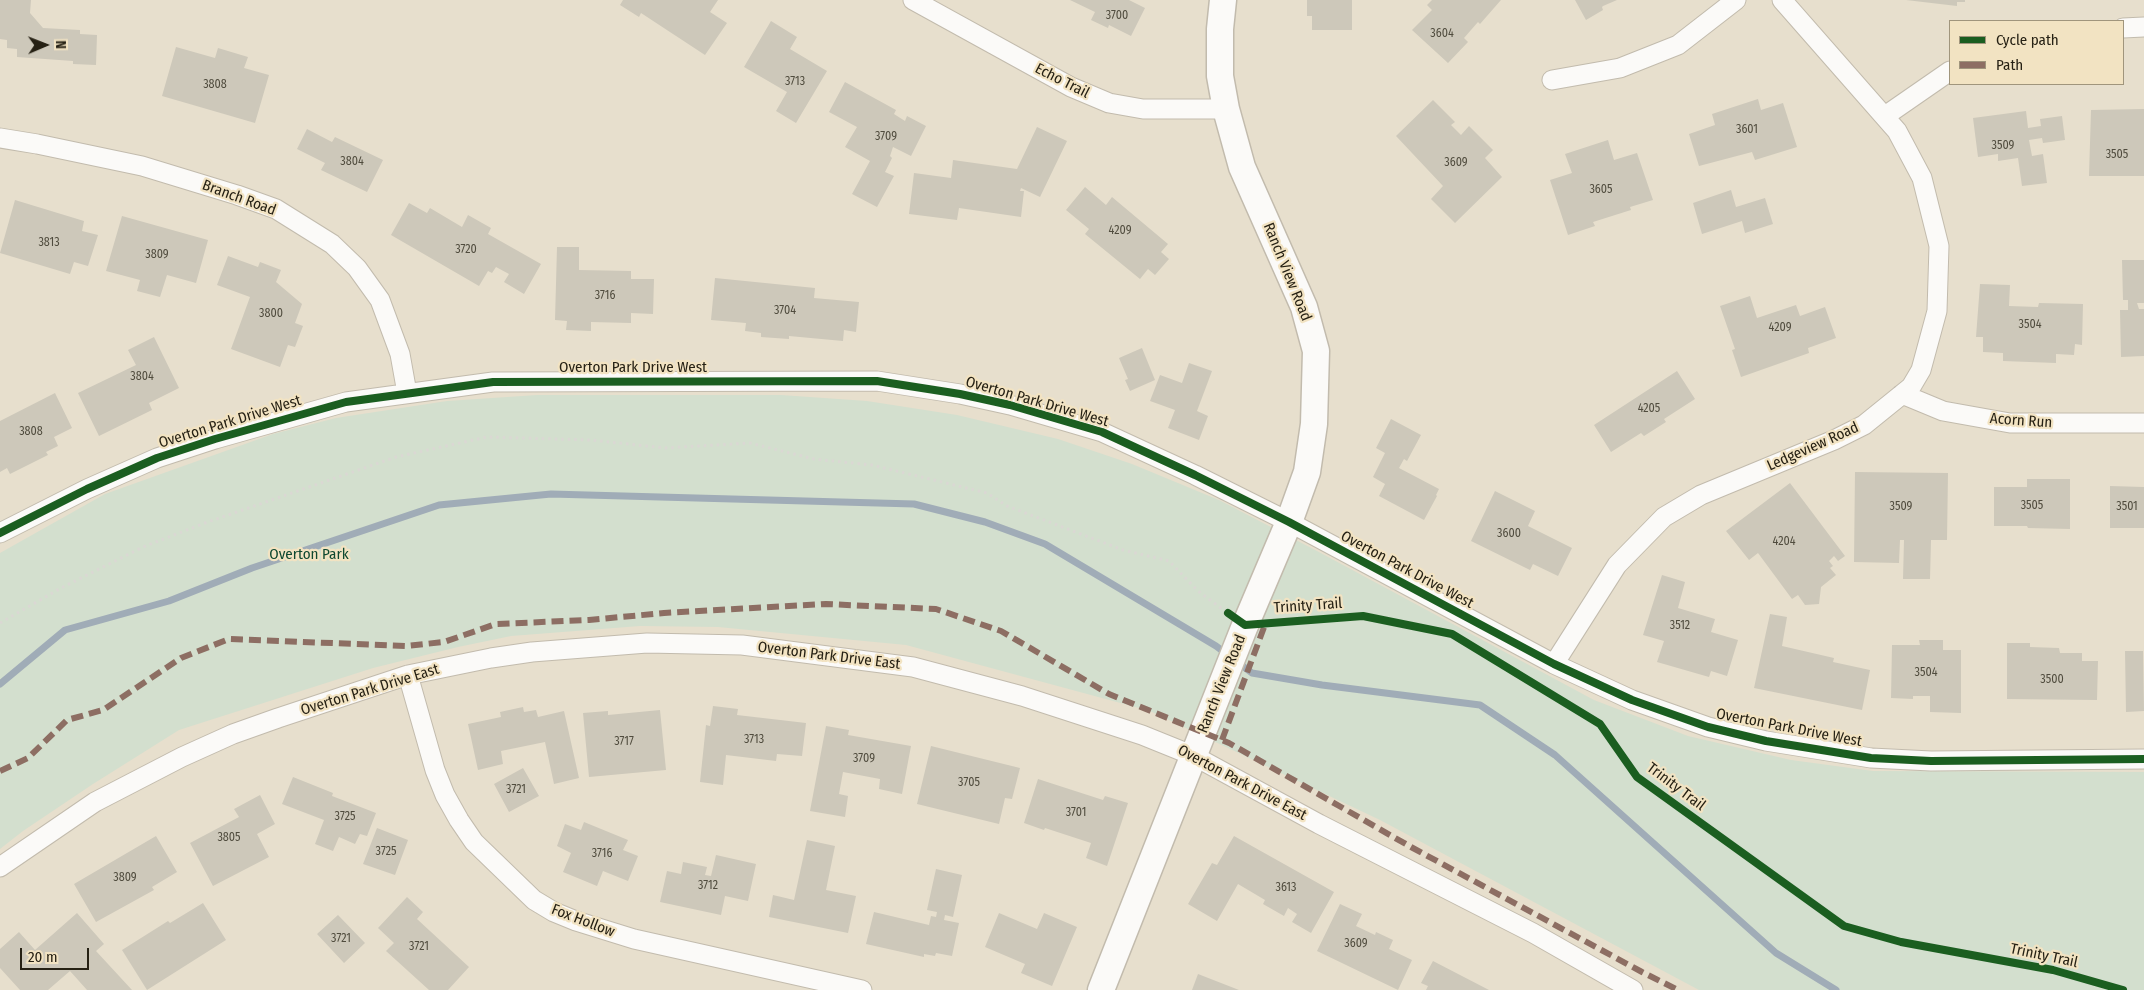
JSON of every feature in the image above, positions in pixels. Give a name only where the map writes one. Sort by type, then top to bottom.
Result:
[{"type":"street","name":"Echo Trail","points":[[913,0],[1071,87],[1109,103],[1143,109],[1226,109]]},
{"type":"street","name":"Ranch View Road","points":[[1101,990],[1214,704],[1239,622],[1289,522],[1307,472],[1314,424],[1316,351],[1304,307],[1242,166],[1226,109],[1220,76],[1220,29],[1223,0]]},
{"type":"street","points":[[1552,80],[1620,68],[1678,45],[1736,0]]},
{"type":"street","name":"Ledgeview Road","points":[[1554,664],[1617,565],[1664,517],[1701,494],[1834,440],[1864,425],[1911,387],[1921,370],[1937,311],[1939,246],[1922,178],[1897,131],[1782,0]]},
{"type":"street","points":[[2124,28],[2144,27]]},
{"type":"street","points":[[1885,116],[1949,72]]},
{"type":"street","name":"Branch Road","points":[[0,138],[142,166],[237,195],[276,209],[332,244],[358,268],[380,300],[400,354],[407,393]]},
{"type":"street","name":"Overton Park Drive West","points":[[0,534],[87,489],[157,458],[214,439],[346,402],[493,382],[877,381],[960,394],[1010,405],[1102,432],[1195,475],[1289,522],[1554,664],[1632,700],[1692,722],[1766,741],[1871,758],[1931,761],[2144,759]]},
{"type":"street","name":"Acorn Run","points":[[1902,394],[1943,411],[2010,423],[2144,423]]},
{"type":"street","name":"Overton Park Drive East","points":[[0,867],[95,802],[182,757],[233,734],[408,675],[490,658],[532,652],[647,643],[742,645],[913,666],[1086,715],[1194,756],[1319,824],[1533,933],[1633,990]]},
{"type":"street","name":"Fox Hollow","points":[[408,675],[444,795],[474,842],[534,900],[554,912],[576,921],[634,939],[862,990]]},
{"type":"path","points":[[0,623],[61,588],[143,547],[396,457],[488,437],[591,440],[665,448],[750,443],[814,459],[882,468],[987,493],[1007,506],[1123,550],[1169,561],[1198,591],[1239,622]]},
{"type":"green space","name":"Overton Park","points":[[537,395],[781,395],[867,401],[957,415],[1058,439],[1132,464],[1219,500],[1594,700],[1688,736],[1791,760],[1873,771],[2144,772],[2144,990],[1699,990],[1380,820],[1150,711],[906,645],[718,627],[640,626],[511,636],[373,668],[179,730],[93,784],[23,831],[0,849],[0,553],[105,494],[273,434],[336,418],[447,401]]},
{"type":"building","points":[[0,0],[31,0],[30,13],[43,28],[80,30],[80,34],[97,35],[96,65],[73,64],[73,61],[17,57],[17,49],[7,48],[7,40],[0,39]]},
{"type":"building","points":[[623,0],[718,0],[710,12],[727,23],[705,55],[641,13],[639,17],[620,5]]},
{"type":"building","points":[[1070,0],[1129,0],[1145,8],[1131,36],[1109,25],[1108,28],[1091,20],[1095,12]]},
{"type":"building","points":[[1307,0],[1352,0],[1352,30],[1312,30],[1312,16],[1307,16]]},
{"type":"building","points":[[1432,0],[1501,0],[1480,24],[1478,22],[1464,38],[1468,42],[1448,63],[1412,30],[1432,10],[1427,5]]},
{"type":"building","points":[[1575,0],[1617,0],[1603,6],[1603,10],[1586,20]]},
{"type":"building","points":[[1906,0],[1965,0],[1965,2],[1957,2],[1957,6]]},
{"type":"building","points":[[771,21],[797,37],[790,49],[827,71],[796,123],[776,111],[787,92],[744,67]]},
{"type":"building","points":[[176,47],[215,58],[218,48],[248,57],[244,68],[269,75],[255,123],[162,96]]},
{"type":"building","points":[[845,82],[896,110],[894,114],[905,121],[907,116],[926,126],[911,156],[893,147],[890,156],[892,158],[885,172],[894,176],[877,207],[852,194],[870,161],[845,147],[857,127],[829,112]]},
{"type":"building","points":[[1758,99],[1761,110],[1783,103],[1797,147],[1755,160],[1752,152],[1699,166],[1689,134],[1715,125],[1712,114]]},
{"type":"building","points":[[1433,100],[1455,122],[1451,125],[1461,135],[1469,126],[1493,150],[1485,158],[1502,177],[1455,223],[1431,199],[1443,186],[1396,136]]},
{"type":"building","points":[[2144,109],[2144,176],[2089,176],[2091,110]]},
{"type":"building","points":[[2026,111],[2028,128],[2041,126],[2040,119],[2062,116],[2065,140],[2043,143],[2042,138],[2029,140],[2032,156],[2043,154],[2047,183],[2022,186],[2018,158],[1998,161],[1998,154],[1978,157],[1973,118]]},
{"type":"building","points":[[1037,127],[1067,141],[1040,197],[1021,188],[1020,191],[1024,191],[1021,217],[959,208],[957,220],[909,214],[914,173],[951,178],[953,160],[1017,169]]},
{"type":"building","points":[[307,129],[332,142],[335,137],[383,160],[367,192],[321,170],[325,163],[297,149]]},
{"type":"building","points":[[1608,140],[1614,160],[1637,153],[1653,200],[1630,207],[1631,210],[1593,222],[1595,226],[1568,235],[1550,180],[1572,173],[1565,154]]},
{"type":"building","points":[[1085,187],[1106,205],[1112,197],[1168,244],[1161,252],[1169,259],[1155,275],[1148,269],[1140,279],[1085,234],[1089,229],[1066,210]]},
{"type":"building","points":[[1731,190],[1736,207],[1765,198],[1773,224],[1745,233],[1742,221],[1702,234],[1693,203]]},
{"type":"building","points":[[15,200],[84,221],[82,231],[98,235],[88,266],[74,262],[70,274],[0,253]]},
{"type":"building","points":[[409,203],[427,213],[430,208],[462,227],[468,215],[491,228],[488,234],[541,264],[524,294],[504,282],[509,274],[496,267],[492,273],[488,271],[479,286],[391,235]]},
{"type":"building","points":[[122,216],[208,240],[196,283],[167,275],[160,297],[137,291],[140,280],[106,271]]},
{"type":"building","points":[[557,247],[579,247],[579,270],[631,271],[631,279],[654,279],[653,314],[631,313],[631,323],[591,322],[591,331],[566,330],[567,321],[555,320]]},
{"type":"building","points":[[228,256],[258,267],[260,262],[281,270],[276,282],[302,304],[295,323],[303,326],[295,347],[288,345],[280,367],[231,349],[250,297],[217,285]]},
{"type":"building","points":[[2122,260],[2144,260],[2144,303],[2137,303],[2139,309],[2144,309],[2144,356],[2121,357],[2120,310],[2128,310],[2128,300],[2123,300]]},
{"type":"building","points":[[715,278],[815,288],[814,298],[859,302],[856,332],[844,330],[843,341],[789,336],[789,339],[761,337],[761,333],[745,331],[746,323],[711,320]]},
{"type":"building","points":[[1980,284],[2010,285],[2009,306],[2038,307],[2039,303],[2083,304],[2082,345],[2075,344],[2074,355],[2056,354],[2056,363],[2003,361],[2003,353],[1983,352],[1983,337],[1976,337]]},
{"type":"building","points":[[1750,296],[1757,318],[1796,305],[1800,316],[1825,307],[1836,338],[1808,348],[1809,353],[1741,377],[1732,350],[1735,349],[1720,306]]},
{"type":"building","points":[[154,337],[179,388],[149,403],[152,410],[99,436],[78,393],[136,365],[128,350]]},
{"type":"building","points":[[1142,348],[1155,380],[1130,391],[1125,380],[1128,379],[1119,358]]},
{"type":"building","points":[[1189,363],[1212,371],[1197,411],[1208,416],[1199,440],[1168,428],[1175,410],[1150,401],[1160,375],[1182,383]]},
{"type":"building","points":[[1677,371],[1695,399],[1664,419],[1666,422],[1644,436],[1641,433],[1611,452],[1594,425]]},
{"type":"building","points":[[55,393],[72,428],[54,437],[58,446],[46,452],[48,455],[10,474],[7,468],[0,472],[0,421]]},
{"type":"building","points":[[1391,419],[1421,435],[1407,461],[1404,459],[1399,468],[1439,489],[1424,520],[1379,496],[1385,484],[1373,477],[1385,453],[1376,448]]},
{"type":"building","points":[[1855,472],[1948,473],[1947,540],[1931,540],[1930,579],[1903,579],[1904,540],[1900,540],[1899,563],[1854,562]]},
{"type":"building","points":[[2027,479],[2070,479],[2070,529],[1994,526],[1994,487],[2027,487]]},
{"type":"building","points":[[1790,483],[1845,556],[1838,561],[1834,556],[1829,561],[1833,566],[1830,568],[1836,575],[1821,587],[1819,604],[1805,605],[1798,595],[1792,599],[1758,553],[1749,560],[1726,531]]},
{"type":"building","points":[[2110,486],[2144,487],[2144,528],[2110,528]]},
{"type":"building","points":[[1495,491],[1535,511],[1528,526],[1572,548],[1558,576],[1533,564],[1530,570],[1471,541]]},
{"type":"building","points":[[1662,575],[1685,582],[1678,608],[1715,619],[1711,632],[1738,640],[1727,676],[1711,671],[1709,677],[1657,662],[1664,641],[1643,635]]},
{"type":"building","points":[[1770,614],[1787,617],[1782,646],[1834,658],[1833,662],[1870,670],[1862,710],[1754,688]]},
{"type":"building","points":[[1919,640],[1943,640],[1943,650],[1961,650],[1961,713],[1930,712],[1930,696],[1913,696],[1913,699],[1891,698],[1892,645],[1920,645]]},
{"type":"building","points":[[2007,643],[2030,643],[2030,647],[2059,648],[2060,653],[2082,653],[2082,661],[2098,661],[2097,700],[2007,699]]},
{"type":"building","points":[[2125,651],[2143,651],[2144,711],[2126,712]]},
{"type":"building","points":[[713,706],[738,709],[737,715],[806,723],[802,756],[777,754],[776,761],[726,755],[723,785],[700,782],[706,725],[710,726]]},
{"type":"building","points":[[523,707],[524,712],[536,710],[538,717],[564,711],[579,778],[554,784],[545,742],[501,751],[503,764],[478,770],[468,724],[501,717],[500,712]]},
{"type":"building","points":[[660,710],[666,770],[589,777],[583,713],[608,711],[608,715]]},
{"type":"building","points":[[826,726],[849,730],[848,735],[911,746],[902,794],[879,789],[880,779],[843,772],[839,794],[848,796],[845,817],[810,811]]},
{"type":"building","points":[[931,746],[1020,768],[1012,799],[1005,798],[999,824],[917,804]]},
{"type":"building","points":[[523,768],[539,796],[509,812],[494,784]]},
{"type":"building","points":[[293,777],[333,793],[332,796],[376,813],[367,836],[360,834],[355,844],[339,837],[333,851],[315,844],[324,820],[282,804]]},
{"type":"building","points":[[1038,779],[1103,800],[1105,796],[1128,803],[1107,866],[1086,858],[1091,843],[1024,823]]},
{"type":"building","points":[[260,795],[275,824],[257,834],[269,857],[213,886],[190,843],[239,817],[234,809]]},
{"type":"building","points":[[584,822],[628,840],[623,850],[638,856],[628,881],[603,871],[597,886],[563,872],[571,853],[557,846],[565,824],[581,830]]},
{"type":"building","points":[[377,828],[408,840],[395,875],[363,864]]},
{"type":"building","points":[[156,836],[177,872],[152,887],[154,890],[96,922],[74,884]]},
{"type":"building","points":[[1234,836],[1334,892],[1311,933],[1292,922],[1297,914],[1288,908],[1284,916],[1263,904],[1265,900],[1238,884],[1217,921],[1188,904],[1212,863],[1217,865]]},
{"type":"building","points":[[807,840],[835,846],[826,890],[856,896],[848,933],[769,917],[773,895],[794,900]]},
{"type":"building","points":[[716,855],[756,864],[748,901],[725,896],[721,915],[660,902],[667,871],[681,874],[683,862],[707,867],[705,875],[711,876]]},
{"type":"building","points":[[936,869],[962,875],[953,917],[945,915],[944,920],[959,923],[952,956],[936,953],[935,956],[924,954],[924,957],[866,944],[874,912],[929,925],[931,916],[936,917],[937,912],[927,910]]},
{"type":"building","points":[[407,897],[423,912],[417,919],[469,967],[448,990],[429,990],[386,951],[394,943],[378,928]]},
{"type":"building","points":[[203,903],[226,940],[147,990],[122,950],[168,921],[170,923]]},
{"type":"building","points":[[1340,904],[1362,914],[1356,926],[1375,935],[1376,932],[1393,940],[1389,949],[1412,960],[1398,990],[1317,951]]},
{"type":"building","points":[[77,913],[104,944],[96,951],[132,990],[87,990],[70,971],[48,990],[20,990],[0,968],[0,949],[19,932],[35,950]]},
{"type":"building","points":[[999,913],[1037,929],[1044,913],[1077,927],[1052,986],[1021,973],[1025,964],[985,947]]},
{"type":"building","points":[[338,915],[365,943],[344,963],[317,934]]},
{"type":"building","points":[[1433,961],[1489,990],[1426,990],[1428,986],[1421,983]]},
{"type":"building","points":[[1198,974],[1239,990],[1192,990]]},
{"type":"waterway","points":[[0,684],[65,630],[169,601],[252,568],[439,505],[551,494],[914,504],[985,522],[1045,544],[1216,646],[1252,673],[1322,685],[1480,705],[1555,755],[1776,953],[1836,990]]},
{"type":"marked path","points":[[0,771],[28,758],[67,720],[103,710],[181,658],[229,639],[406,646],[444,642],[496,624],[589,620],[664,613],[826,604],[936,609],[1001,631],[1109,694],[1229,743],[1411,847],[1678,990]]},
{"type":"marked path","points":[[1222,740],[1266,622]]},
{"type":"cycle path","points":[[0,533],[87,489],[157,458],[215,439],[346,402],[493,382],[877,381],[960,394],[1010,405],[1102,432],[1195,475],[1289,522],[1554,664],[1632,700],[1708,727],[1766,741],[1871,758],[1931,761],[2144,759]]},
{"type":"cycle path","name":"Trinity Trail","points":[[1228,613],[1245,625],[1363,616],[1452,634],[1600,724],[1637,777],[1844,926],[1901,942],[2053,970],[2123,990]]}]
